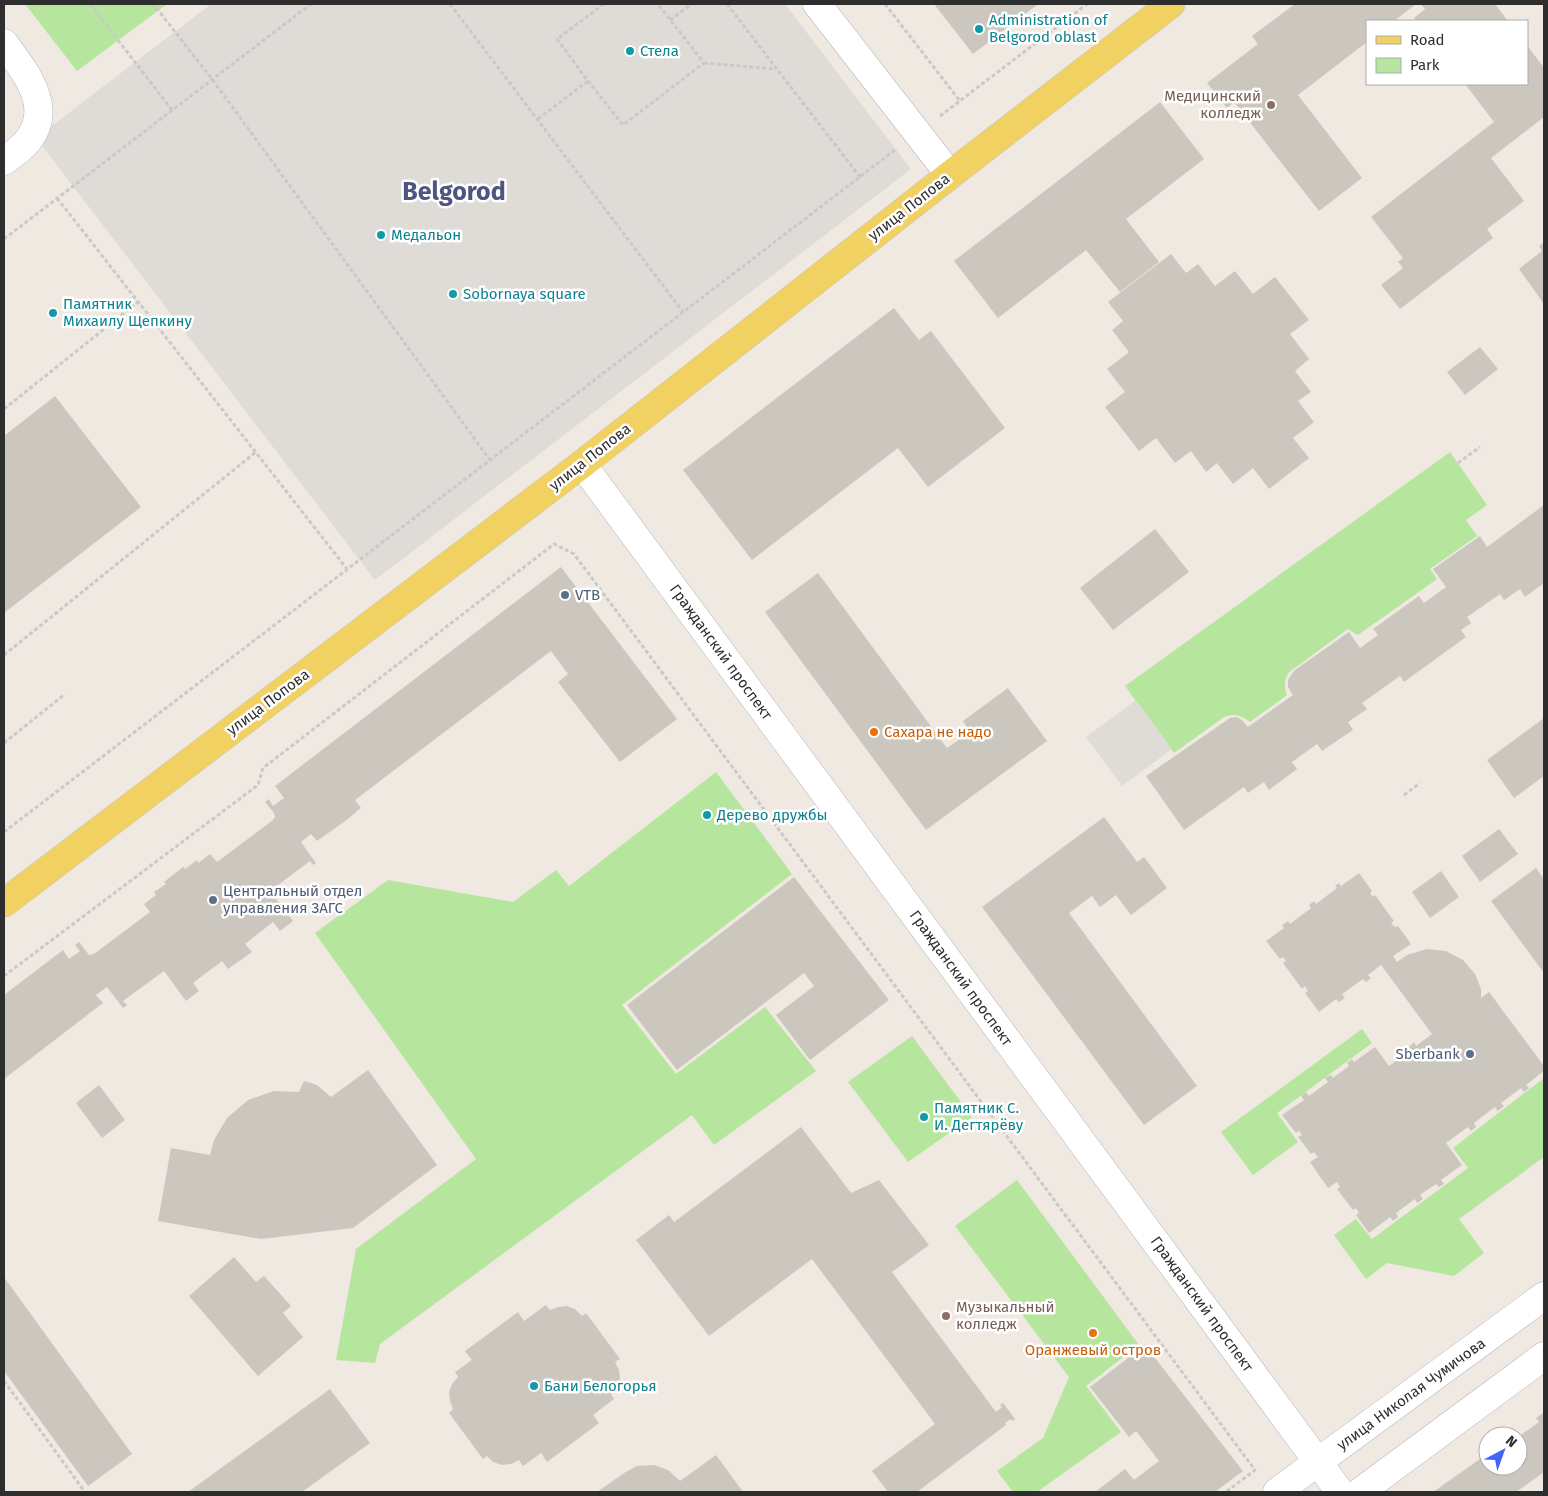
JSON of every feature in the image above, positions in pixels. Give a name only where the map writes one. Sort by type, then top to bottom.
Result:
[{"type":"main road","name":"улица Попова","points":[[4,903],[582,464],[1171,4]]},
{"type":"street","points":[[817,4],[950,175]]},
{"type":"street","points":[[4,44],[32,83],[37,97],[38,114],[34,129],[26,144],[8,158]]},
{"type":"street","name":"Гражданский проспект","points":[[582,464],[1340,1492]]},
{"type":"street","name":"улица Николая Чумичова","points":[[1278,1492],[1544,1296]]},
{"type":"street","points":[[1360,1492],[1544,1356]]},
{"type":"path","points":[[90,4],[172,110]]},
{"type":"path","points":[[151,4],[158,10],[212,79],[490,460]]},
{"type":"path","points":[[4,239],[311,4]]},
{"type":"path","points":[[450,4],[683,312]]},
{"type":"path","points":[[604,4],[557,39],[623,124],[704,63],[777,70]]},
{"type":"path","points":[[658,4],[704,63]]},
{"type":"path","points":[[670,20],[692,4]]},
{"type":"path","points":[[727,4],[860,177]]},
{"type":"path","points":[[885,4],[960,101]]},
{"type":"path","points":[[4,832],[1087,4]]},
{"type":"path","points":[[538,119],[588,81]]},
{"type":"path","points":[[57,198],[347,569]]},
{"type":"path","points":[[4,409],[138,302]]},
{"type":"path","points":[[1458,463],[1480,447]]},
{"type":"path","points":[[4,655],[256,452]]},
{"type":"path","points":[[4,976],[258,785],[262,768],[554,544],[574,554],[1255,1470],[1226,1492]]},
{"type":"path","points":[[4,743],[65,694]]},
{"type":"path","points":[[1404,795],[1420,783]]},
{"type":"path","points":[[4,1381],[85,1492]]},
{"type":"green space","points":[[25,4],[167,4],[77,71]]},
{"type":"green space","points":[[1450,452],[1487,505],[1466,520],[1477,536],[1430,569],[1437,579],[1358,635],[1348,629],[1289,672],[1285,684],[1287,695],[1250,722],[1237,715],[1224,717],[1174,753],[1125,686]]},
{"type":"green space","points":[[716,772],[792,874],[622,1005],[676,1074],[765,1007],[816,1071],[714,1145],[692,1115],[380,1344],[375,1363],[336,1360],[356,1249],[476,1159],[315,933],[388,880],[513,902],[556,870],[569,886]]},
{"type":"green space","points":[[1362,1029],[1372,1043],[1277,1113],[1298,1142],[1253,1175],[1221,1132]]},
{"type":"green space","points":[[912,1036],[972,1117],[908,1162],[848,1082]]},
{"type":"green space","points":[[1544,1078],[1544,1157],[1459,1219],[1484,1253],[1454,1276],[1387,1263],[1366,1279],[1334,1235],[1356,1219],[1372,1239],[1468,1168],[1453,1148]]},
{"type":"green space","points":[[1017,1180],[1139,1345],[1086,1386],[1121,1432],[1037,1492],[1013,1492],[997,1471],[1043,1438],[1069,1377],[955,1226]]},
{"type":"shaded area","name":"Sobornaya square","points":[[211,4],[785,4],[911,169],[375,580],[36,138]]},
{"type":"shaded area","points":[[1136,700],[1172,749],[1122,786],[1086,737]]},
{"type":"building","name":"Administration of Belgorod oblast","points":[[934,4],[1038,4],[973,54]]},
{"type":"building","name":"Медицинский колледж","points":[[1295,4],[1416,4],[1395,20],[1366,20],[1366,43],[1298,95],[1362,178],[1319,211],[1234,102],[1227,108],[1207,83],[1258,44],[1252,36]]},
{"type":"building","points":[[1421,4],[1495,4],[1507,20],[1416,20],[1414,18],[1425,9]]},
{"type":"building","points":[[1528,46],[1544,68],[1544,117],[1491,158],[1524,201],[1487,229],[1493,238],[1400,309],[1381,285],[1403,268],[1398,262],[1403,258],[1371,217],[1494,122],[1466,85],[1528,85]]},
{"type":"building","points":[[1160,102],[1204,159],[1126,219],[1159,262],[1120,292],[1086,250],[998,318],[954,261]]},
{"type":"building","points":[[1544,242],[1544,304],[1519,269],[1542,251],[1539,246]]},
{"type":"building","points":[[1171,254],[1186,273],[1198,264],[1215,286],[1235,271],[1253,294],[1275,277],[1309,320],[1290,334],[1309,359],[1295,371],[1311,392],[1298,401],[1314,422],[1293,438],[1309,458],[1269,489],[1253,468],[1233,484],[1217,463],[1206,472],[1191,451],[1175,463],[1156,438],[1139,451],[1105,407],[1125,392],[1107,369],[1129,352],[1112,330],[1123,321],[1108,302]]},
{"type":"building","points":[[894,308],[919,340],[931,331],[1005,428],[928,487],[898,448],[752,560],[683,470]]},
{"type":"building","points":[[1480,347],[1498,369],[1465,395],[1447,372]]},
{"type":"building","points":[[55,396],[141,507],[4,613],[4,436]]},
{"type":"building","points":[[1544,505],[1544,583],[1525,597],[1520,589],[1504,600],[1500,594],[1467,617],[1471,623],[1461,630],[1466,637],[1404,682],[1400,676],[1362,703],[1367,709],[1348,722],[1353,730],[1322,751],[1317,744],[1292,762],[1297,769],[1269,790],[1264,782],[1248,793],[1244,787],[1184,830],[1146,776],[1230,718],[1236,717],[1242,720],[1248,727],[1293,695],[1288,687],[1288,680],[1295,670],[1349,632],[1360,648],[1378,635],[1373,629],[1419,596],[1424,603],[1446,587],[1433,569],[1480,536],[1487,547]]},
{"type":"building","points":[[1155,529],[1189,572],[1113,630],[1080,588]]},
{"type":"building","points":[[561,567],[677,719],[620,762],[558,682],[568,674],[551,651],[355,800],[361,808],[344,822],[317,841],[311,834],[301,842],[316,863],[313,865],[310,861],[270,891],[293,921],[280,931],[273,922],[245,944],[252,952],[228,969],[222,961],[193,983],[199,991],[186,1001],[164,971],[123,1001],[127,1005],[123,1008],[107,987],[96,995],[103,1003],[4,1079],[4,995],[63,950],[69,959],[80,951],[75,945],[79,942],[89,955],[94,954],[150,912],[144,904],[156,895],[154,892],[166,884],[164,882],[183,867],[185,869],[197,860],[198,863],[210,854],[217,862],[273,820],[275,817],[274,813],[265,802],[269,799],[273,806],[284,798],[275,786]]},
{"type":"building","points":[[818,573],[947,748],[970,732],[963,721],[1008,688],[1047,741],[926,830],[765,612]]},
{"type":"building","points":[[1544,718],[1544,776],[1514,798],[1487,760]]},
{"type":"building","points":[[1104,817],[1137,862],[1144,857],[1167,888],[1131,915],[1116,895],[1100,907],[1092,896],[1069,913],[1197,1086],[1144,1125],[982,907]]},
{"type":"building","points":[[1499,829],[1518,854],[1480,882],[1462,856]]},
{"type":"building","points":[[1536,868],[1544,879],[1544,973],[1491,901]]},
{"type":"building","points":[[1441,871],[1459,897],[1430,918],[1412,892]]},
{"type":"building","name":"Sberbank","points":[[1359,873],[1372,891],[1370,893],[1373,897],[1375,895],[1394,921],[1391,923],[1395,927],[1398,926],[1411,944],[1393,956],[1397,962],[1407,955],[1427,949],[1446,951],[1463,960],[1475,974],[1481,989],[1481,998],[1489,992],[1544,1066],[1544,1071],[1526,1085],[1529,1088],[1524,1092],[1521,1088],[1501,1103],[1504,1106],[1498,1111],[1495,1107],[1474,1123],[1476,1127],[1471,1131],[1468,1127],[1446,1143],[1462,1165],[1441,1180],[1444,1184],[1439,1187],[1436,1184],[1420,1195],[1423,1199],[1417,1203],[1415,1199],[1396,1213],[1398,1217],[1393,1221],[1390,1217],[1369,1233],[1356,1215],[1359,1213],[1356,1208],[1353,1210],[1337,1189],[1340,1187],[1337,1182],[1328,1188],[1310,1162],[1318,1157],[1314,1152],[1311,1154],[1298,1137],[1302,1135],[1299,1131],[1296,1133],[1282,1115],[1304,1100],[1301,1096],[1306,1092],[1309,1096],[1328,1082],[1325,1078],[1331,1075],[1333,1078],[1349,1066],[1347,1063],[1352,1059],[1354,1062],[1375,1047],[1389,1066],[1411,1050],[1409,1047],[1414,1042],[1416,1046],[1432,1034],[1381,965],[1368,975],[1371,978],[1366,982],[1363,979],[1342,994],[1345,998],[1339,1002],[1336,999],[1319,1012],[1305,993],[1308,991],[1305,986],[1302,989],[1283,963],[1286,961],[1283,957],[1280,959],[1266,941],[1284,928],[1282,925],[1288,921],[1290,924],[1311,908],[1309,905],[1314,901],[1316,904],[1337,888],[1335,886],[1339,883],[1341,886]]},
{"type":"building","points":[[794,877],[889,1000],[810,1060],[776,1015],[814,986],[804,973],[677,1070],[627,1005]]},
{"type":"building","points":[[368,1070],[437,1165],[353,1228],[261,1239],[158,1221],[171,1148],[210,1155],[214,1140],[227,1118],[248,1100],[274,1091],[299,1092],[304,1081],[317,1085],[331,1097]]},
{"type":"building","points":[[99,1085],[125,1120],[102,1138],[76,1103]]},
{"type":"building","points":[[801,1127],[851,1193],[879,1180],[929,1245],[892,1272],[996,1412],[1002,1407],[1000,1405],[1003,1403],[1015,1419],[1005,1423],[1006,1425],[917,1492],[888,1492],[872,1471],[935,1424],[812,1259],[709,1336],[636,1240],[669,1215],[674,1222]]},
{"type":"building","points":[[234,1257],[256,1282],[264,1276],[291,1306],[283,1313],[303,1337],[258,1376],[189,1296]]},
{"type":"building","points":[[4,1277],[132,1454],[88,1486],[4,1371]]},
{"type":"building","name":"Бани Белогорья","points":[[546,1305],[550,1310],[567,1306],[575,1309],[582,1316],[586,1313],[620,1359],[615,1362],[619,1370],[620,1379],[617,1388],[611,1394],[614,1399],[593,1415],[599,1423],[547,1462],[541,1453],[523,1466],[519,1460],[511,1464],[502,1465],[493,1462],[487,1456],[483,1459],[449,1413],[453,1409],[449,1392],[452,1384],[458,1377],[455,1372],[472,1360],[465,1351],[518,1312],[524,1321]]},
{"type":"building","points":[[1145,1345],[1243,1471],[1215,1492],[1095,1492],[1125,1469],[1134,1480],[1159,1461],[1136,1431],[1129,1437],[1090,1387]]},
{"type":"building","points":[[330,1389],[370,1443],[302,1492],[188,1492]]},
{"type":"building","points":[[1544,1412],[1544,1472],[1536,1478],[1516,1492],[1433,1492],[1478,1460],[1478,1476],[1528,1476],[1528,1430],[1539,1422],[1536,1418]]},
{"type":"building","points":[[716,1455],[743,1492],[597,1492],[637,1466],[654,1465],[668,1470],[680,1481]]},
{"type":"place","name":"Administration of Belgorod oblast","points":[[979,29]]},
{"type":"place","name":"Стела","points":[[630,51]]},
{"type":"place","name":"Медицинский колледж","points":[[1271,105]]},
{"type":"place","name":"Медальон","points":[[381,235]]},
{"type":"place","name":"Sobornaya square","points":[[453,294]]},
{"type":"place","name":"Памятник Михаилу Щепкину","points":[[53,313]]},
{"type":"place","name":"VTB","points":[[565,595]]},
{"type":"place","name":"Сахара не надо","points":[[874,732]]},
{"type":"place","name":"Дерево дружбы","points":[[707,815]]},
{"type":"place","name":"Центральный отдел управления ЗАГС","points":[[213,900]]},
{"type":"place","name":"Sberbank","points":[[1470,1054]]},
{"type":"place","name":"Памятник С. И. Дегтярёву","points":[[924,1117]]},
{"type":"place","name":"Музыкальный колледж","points":[[946,1316]]},
{"type":"place","name":"Оранжевый остров","points":[[1093,1333]]},
{"type":"place","name":"Бани Белогорья","points":[[534,1386]]},
{"type":"district","name":"Belgorod","points":[[454,192]]}]
